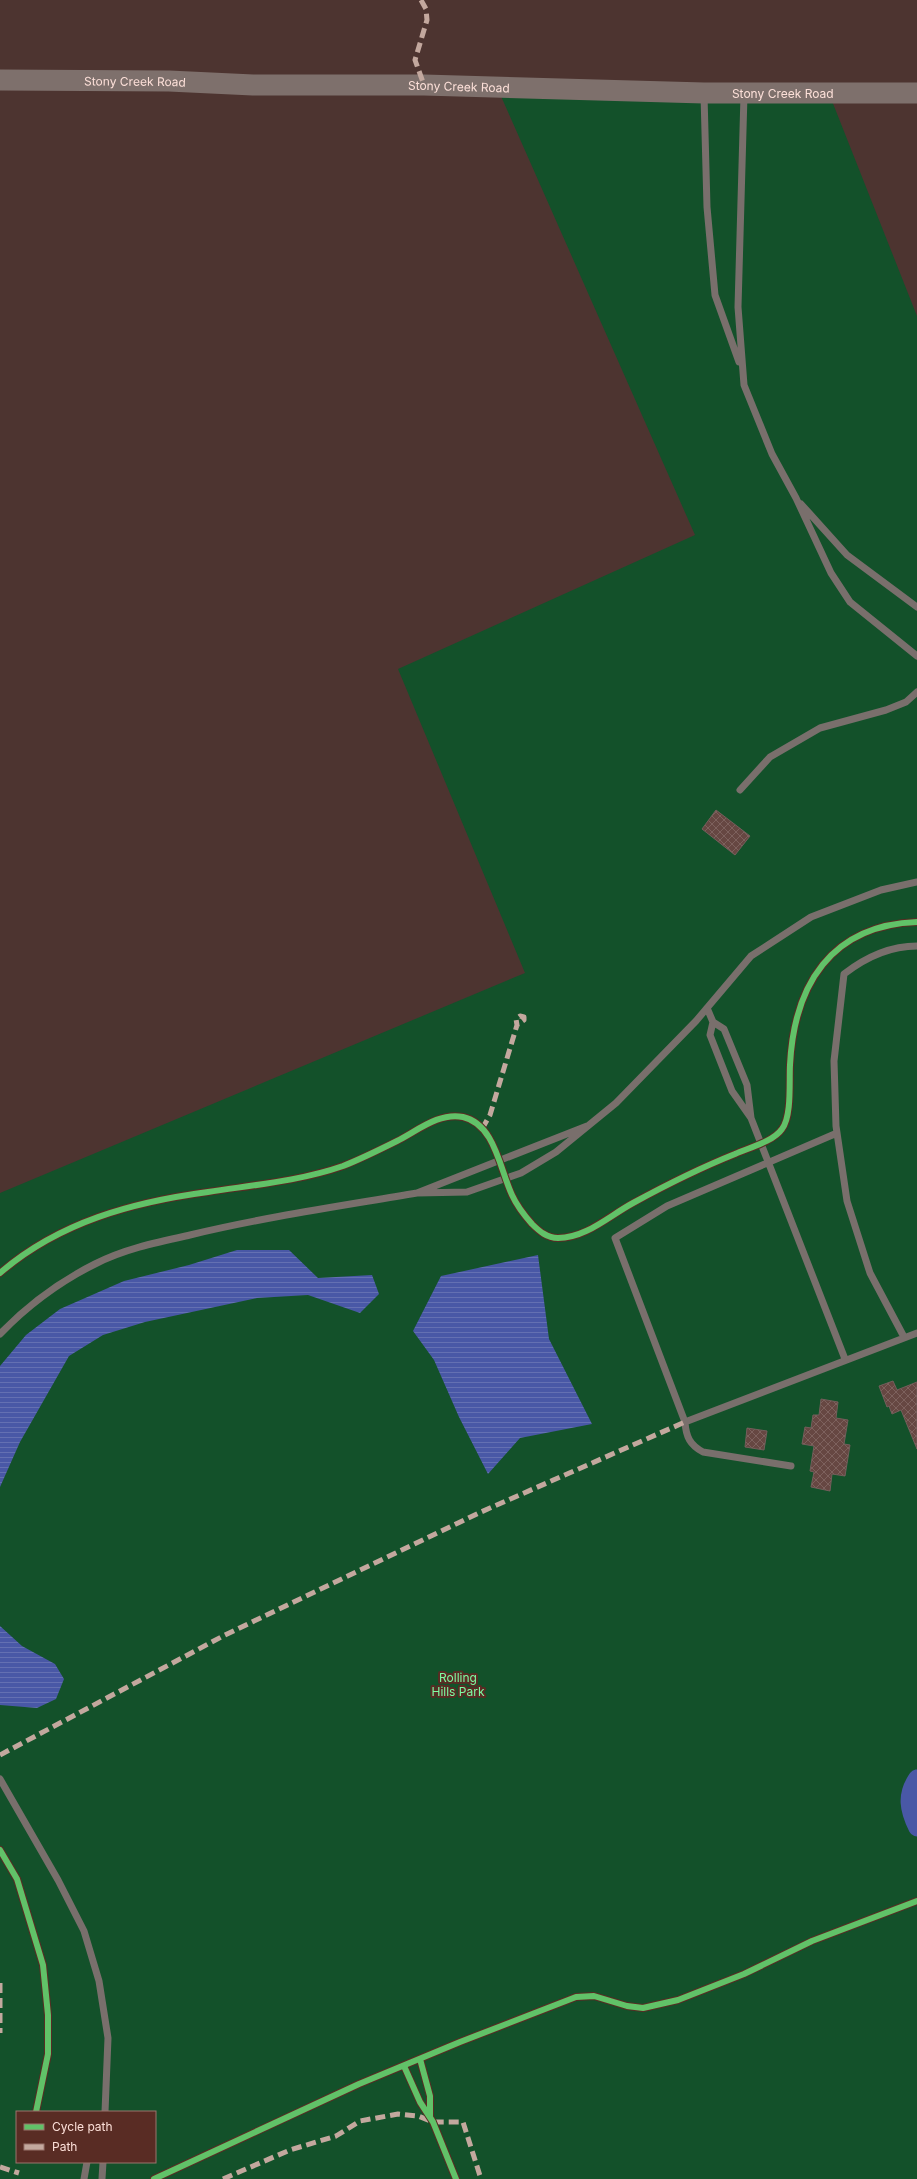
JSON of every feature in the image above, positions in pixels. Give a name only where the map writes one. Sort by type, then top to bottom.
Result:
[{"type":"main road","name":"Stony Creek Road","points":[[0,80],[169,81],[252,85],[424,85],[704,93],[917,93]]},
{"type":"lane","points":[[704,93],[707,207],[714,294],[742,367]]},
{"type":"lane","points":[[744,93],[738,307],[744,385],[772,454],[796,498],[831,573],[850,602],[917,656]]},
{"type":"lane","points":[[796,498],[847,555],[917,607]]},
{"type":"lane","points":[[740,790],[770,757],[820,728],[886,710],[906,702],[917,692]]},
{"type":"lane","points":[[0,1334],[23,1310],[64,1281],[96,1263],[140,1247],[249,1221],[417,1193],[467,1192],[506,1180],[522,1173],[556,1152],[616,1102],[707,1008],[751,956],[811,917],[881,890],[917,882]]},
{"type":"lane","points":[[904,1337],[870,1273],[847,1201],[837,1133],[834,1061],[844,974],[859,962],[876,954],[900,946],[917,946]]},
{"type":"lane","points":[[707,1008],[713,1022],[724,1029],[747,1085],[751,1118]]},
{"type":"lane","points":[[713,1022],[710,1035],[732,1091],[751,1118],[845,1359]]},
{"type":"lane","points":[[417,1193],[587,1126]]},
{"type":"lane","points":[[791,1466],[703,1452],[688,1440],[685,1422],[615,1238],[666,1206],[837,1133]]},
{"type":"lane","points":[[685,1422],[845,1359],[917,1333]]},
{"type":"lane","points":[[0,1779],[58,1880],[84,1931],[99,1981],[108,2038],[105,2111]]},
{"type":"lane","points":[[101,2111],[106,2095]]},
{"type":"lane","points":[[84,2179],[87,2163]]},
{"type":"lane","points":[[102,2179],[103,2163]]},
{"type":"green space","name":"Rolling Hills Park","points":[[500,94],[832,101],[917,316],[917,2179],[0,2179],[0,1193],[525,973],[398,669],[695,535]]},
{"type":"water","points":[[237,1250],[289,1250],[318,1278],[372,1275],[379,1294],[360,1313],[308,1295],[257,1298],[145,1322],[103,1335],[69,1356],[20,1442],[0,1487],[0,1366],[26,1335],[60,1309],[124,1281],[189,1265]]},
{"type":"water","points":[[538,1255],[549,1339],[592,1424],[520,1438],[488,1474],[459,1417],[434,1360],[413,1331],[441,1276]]},
{"type":"water","points":[[0,1626],[22,1646],[55,1664],[64,1679],[56,1699],[37,1708],[0,1705]]},
{"type":"building","points":[[716,810],[750,836],[735,855],[702,829]]},
{"type":"building","points":[[893,1381],[897,1390],[917,1382],[917,1449],[901,1410],[892,1414],[889,1406],[887,1407],[879,1386]]},
{"type":"building","points":[[821,1399],[838,1402],[836,1418],[848,1420],[844,1444],[850,1445],[845,1476],[832,1474],[830,1491],[811,1487],[814,1472],[810,1471],[814,1446],[802,1444],[805,1427],[811,1428],[813,1415],[819,1415]]},
{"type":"building","points":[[747,1428],[767,1431],[764,1450],[745,1447]]},
{"type":"waterway","points":[[917,1778],[913,1784],[909,1797],[910,1809],[917,1828]]},
{"type":"marked path","points":[[421,0],[426,9],[427,20],[415,60],[424,85]]},
{"type":"marked path","points":[[482,1129],[490,1115],[517,1025],[516,1019],[520,1016],[524,1017],[524,1020],[517,1025]]},
{"type":"marked path","points":[[0,1755],[225,1635],[481,1512],[685,1422]]},
{"type":"marked path","points":[[0,1983],[0,2033]]},
{"type":"marked path","points":[[223,2179],[290,2150],[336,2136],[360,2121],[398,2114],[418,2116],[433,2122],[463,2122],[481,2179]]},
{"type":"marked path","points":[[0,2167],[19,2173]]},
{"type":"cycle path","points":[[0,1273],[23,1255],[47,1240],[98,1217],[180,1196],[276,1182],[327,1171],[343,1166],[370,1154],[397,1141],[428,1123],[445,1117],[454,1116],[463,1117],[474,1121],[489,1138],[495,1149],[518,1207],[535,1227],[544,1234],[554,1238],[568,1237],[578,1234],[588,1230],[633,1203],[671,1183],[709,1165],[767,1141],[778,1134],[785,1123],[789,1108],[790,1065],[793,1036],[799,1009],[809,985],[823,965],[840,947],[861,934],[887,926],[917,922]]},
{"type":"cycle path","points":[[0,1850],[17,1879],[43,1965],[48,2015],[48,2054],[36,2111]]},
{"type":"cycle path","points":[[154,2179],[359,2084],[460,2042],[576,1997],[594,1996],[627,2006],[643,2008],[678,2000],[744,1974],[812,1941],[917,1901]]},
{"type":"cycle path","points":[[420,2059],[430,2096],[430,2117]]},
{"type":"cycle path","points":[[404,2066],[420,2102],[433,2122],[456,2179]]}]
